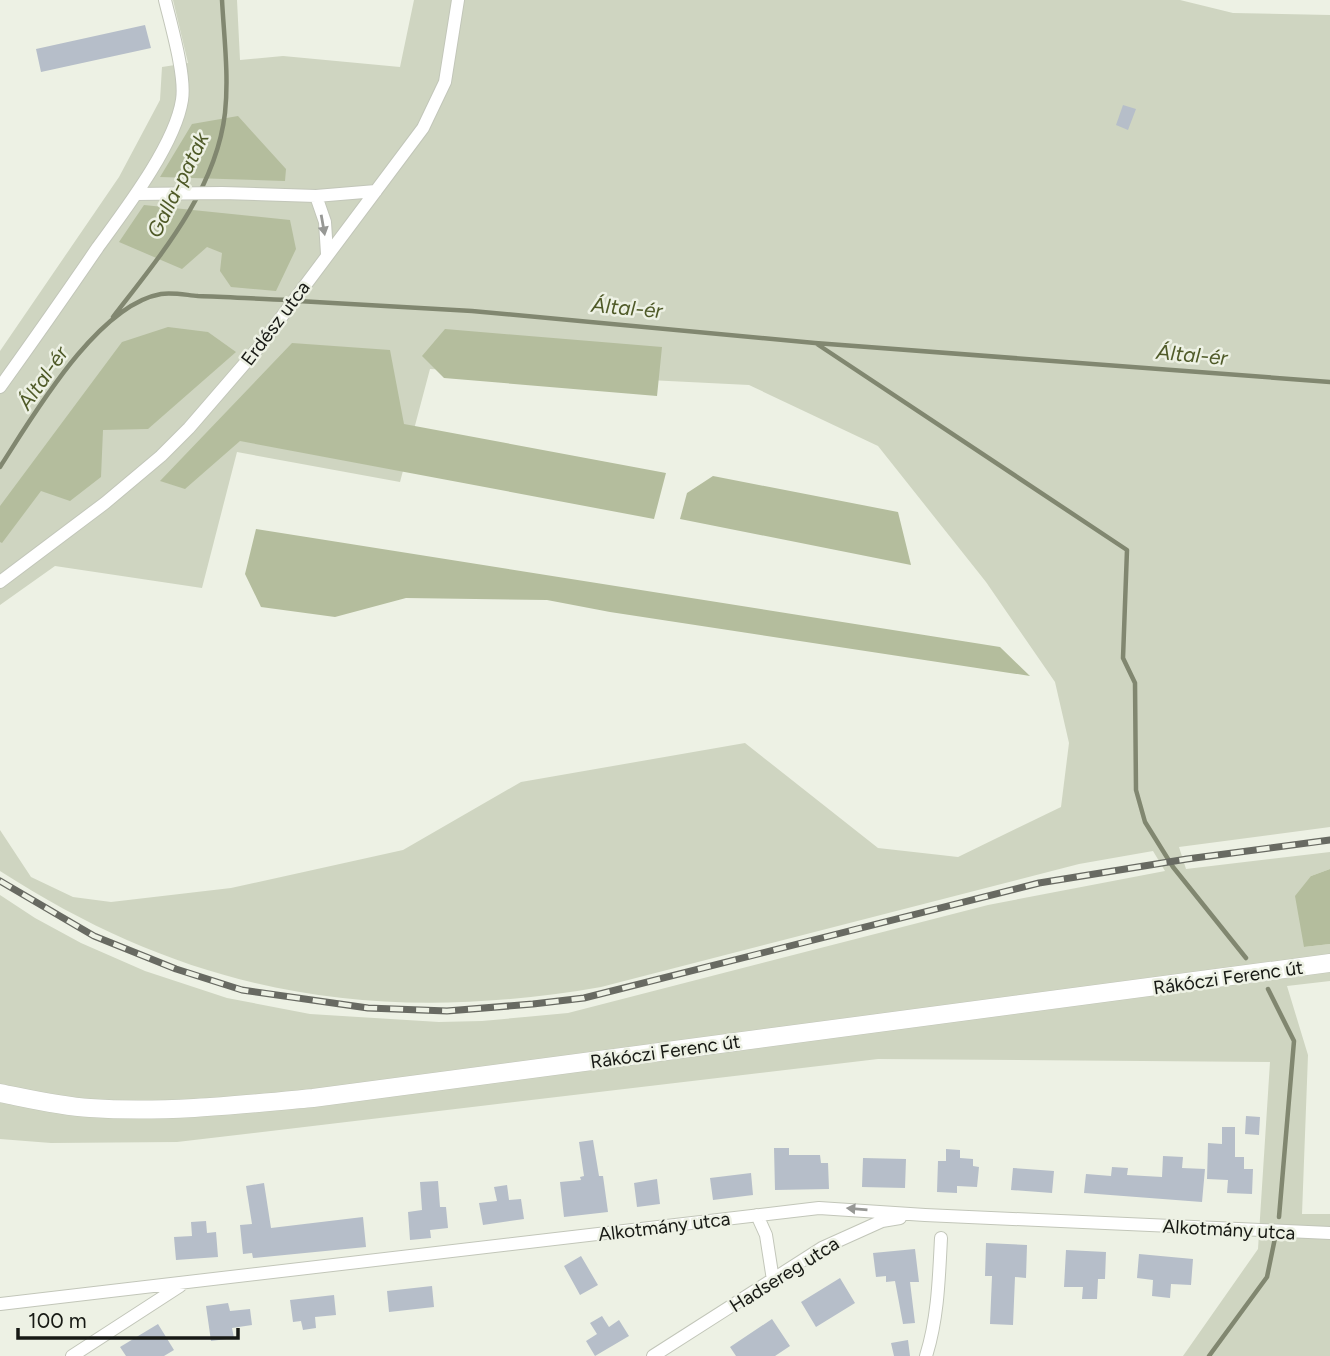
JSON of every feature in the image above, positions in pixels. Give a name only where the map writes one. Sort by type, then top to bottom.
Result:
[{"type":"main road","name":"Rákóczi Ferenc út","points":[[0,1093],[55,1104],[127,1110],[224,1106],[313,1098],[1330,963]]},
{"type":"street","points":[[0,387],[136,194],[162,151],[177,118],[182,99],[182,83],[165,0]]},
{"type":"street","name":"Erdész utca","points":[[0,582],[105,503],[161,456],[189,428],[258,347],[423,128],[445,82],[458,0]]},
{"type":"street","points":[[136,194],[316,196],[376,191]]},
{"type":"street","points":[[316,196],[324,222],[327,254]]},
{"type":"street","name":"Alkotmány utca","points":[[0,1304],[803,1209],[834,1208],[925,1215],[1330,1233]]},
{"type":"street","points":[[757,1215],[766,1235],[773,1280]]},
{"type":"street","name":"Hadsereg utca","points":[[653,1356],[822,1248],[882,1221],[925,1215]]},
{"type":"street","points":[[926,1356],[932,1339],[938,1293],[941,1238]]},
{"type":"street","points":[[72,1356],[184,1283]]},
{"type":"green space","points":[[173,0],[237,0],[240,60],[283,56],[400,67],[414,0],[1180,0],[1233,13],[1330,15],[1330,827],[1179,847],[1186,869],[1330,852],[1330,869],[1311,876],[1304,947],[1330,944],[1330,981],[1287,986],[1308,1055],[1302,1214],[1330,1214],[1330,1356],[1183,1356],[1258,1249],[1270,1062],[878,1059],[177,1142],[51,1143],[0,1139],[0,895],[81,943],[145,971],[227,998],[310,1014],[439,1022],[568,1013],[988,905],[1165,871],[1153,851],[1079,864],[601,987],[519,998],[440,1003],[363,1000],[288,990],[215,972],[143,947],[72,913],[0,871],[0,830],[31,877],[73,897],[111,902],[231,888],[403,850],[521,782],[745,743],[878,848],[958,857],[1061,807],[1069,743],[1055,682],[986,582],[878,446],[749,385],[430,369],[400,482],[237,452],[202,588],[55,566],[0,605],[0,351],[119,177],[160,100],[162,67],[188,63]]},
{"type":"green space","points":[[238,116],[286,169],[285,181],[160,177],[192,124]]},
{"type":"green space","points":[[144,205],[290,220],[296,249],[276,291],[231,287],[220,271],[222,253],[207,247],[182,269],[119,242]]},
{"type":"green space","points":[[168,327],[208,332],[236,352],[148,429],[103,430],[101,477],[70,501],[41,491],[2,543],[0,542],[0,506],[122,342]]},
{"type":"green space","points":[[445,329],[662,347],[657,396],[444,378],[422,356]]},
{"type":"green space","points":[[292,343],[390,350],[404,424],[666,473],[654,519],[240,441],[185,489],[160,481]]},
{"type":"green space","points":[[713,476],[898,512],[911,565],[680,519],[687,493]]},
{"type":"green space","points":[[256,529],[1000,647],[1030,676],[547,600],[406,598],[335,617],[261,607],[245,574]]},
{"type":"green space","points":[[1330,869],[1330,944],[1304,947],[1295,896],[1311,876]]},
{"type":"building","points":[[145,25],[151,48],[41,72],[36,49]]},
{"type":"building","points":[[1123,105],[1136,109],[1128,130],[1116,125]]},
{"type":"building","points":[[1246,1116],[1260,1117],[1259,1135],[1245,1134]]},
{"type":"building","points":[[1222,1127],[1235,1127],[1235,1157],[1244,1157],[1244,1169],[1253,1169],[1252,1194],[1227,1193],[1228,1180],[1207,1179],[1208,1143],[1222,1144]]},
{"type":"building","points":[[593,1140],[599,1176],[603,1176],[608,1212],[564,1217],[560,1182],[581,1180],[580,1177],[584,1176],[579,1142]]},
{"type":"building","points":[[774,1148],[789,1148],[789,1155],[820,1155],[821,1163],[828,1163],[829,1189],[775,1190]]},
{"type":"building","points":[[946,1149],[960,1150],[960,1158],[973,1159],[973,1166],[979,1167],[977,1187],[957,1186],[957,1193],[937,1192],[938,1161],[946,1161]]},
{"type":"building","points":[[1163,1156],[1183,1157],[1182,1168],[1205,1169],[1202,1202],[1084,1193],[1086,1174],[1111,1176],[1112,1167],[1128,1168],[1127,1175],[1162,1177]]},
{"type":"building","points":[[863,1158],[906,1159],[905,1188],[862,1187]]},
{"type":"building","points":[[1013,1168],[1054,1171],[1052,1193],[1011,1190]]},
{"type":"building","points":[[751,1173],[753,1195],[713,1200],[710,1178]]},
{"type":"building","points":[[657,1179],[660,1204],[637,1207],[634,1183]]},
{"type":"building","points":[[438,1181],[440,1207],[446,1207],[448,1228],[430,1230],[431,1238],[410,1240],[408,1212],[422,1210],[420,1182]]},
{"type":"building","points":[[264,1183],[271,1228],[363,1217],[366,1247],[253,1258],[252,1253],[243,1254],[240,1225],[252,1224],[246,1186]]},
{"type":"building","points":[[507,1185],[509,1200],[521,1199],[524,1219],[483,1225],[479,1203],[497,1201],[494,1187]]},
{"type":"building","points":[[206,1221],[207,1233],[216,1232],[218,1257],[176,1260],[174,1237],[192,1236],[191,1222]]},
{"type":"building","points":[[986,1243],[1027,1245],[1026,1278],[1015,1277],[1013,1325],[990,1324],[992,1276],[985,1276]]},
{"type":"building","points":[[915,1249],[919,1282],[910,1282],[915,1323],[903,1324],[895,1281],[886,1282],[886,1276],[876,1277],[873,1253]]},
{"type":"building","points":[[1066,1250],[1106,1252],[1105,1279],[1098,1279],[1097,1299],[1082,1299],[1083,1287],[1064,1287]]},
{"type":"building","points":[[1139,1254],[1193,1259],[1191,1285],[1171,1284],[1170,1298],[1152,1296],[1153,1280],[1137,1278]]},
{"type":"building","points":[[581,1256],[598,1285],[580,1295],[564,1266]]},
{"type":"building","points":[[840,1278],[855,1303],[816,1327],[801,1302]]},
{"type":"building","points":[[432,1286],[434,1307],[389,1312],[387,1291]]},
{"type":"building","points":[[334,1295],[336,1315],[315,1317],[316,1328],[303,1330],[301,1321],[293,1322],[290,1300]]},
{"type":"building","points":[[228,1303],[230,1311],[250,1309],[252,1325],[232,1328],[234,1338],[211,1341],[206,1306]]},
{"type":"building","points":[[602,1316],[609,1327],[619,1320],[629,1336],[595,1356],[586,1341],[597,1334],[590,1323]]},
{"type":"building","points":[[772,1319],[790,1346],[775,1356],[736,1356],[730,1347]]},
{"type":"building","points":[[158,1324],[174,1350],[164,1356],[126,1356],[120,1347]]},
{"type":"building","points":[[908,1340],[910,1356],[894,1356],[891,1343]]},
{"type":"waterway","name":"Galla-patak","points":[[113,317],[183,222],[210,169],[219,142],[226,99],[222,0]]},
{"type":"waterway","name":"Galla-patak","points":[[0,467],[69,366],[113,318],[137,302],[170,293],[289,300]]},
{"type":"waterway","name":"Által-ér","points":[[298,301],[472,311],[815,343],[1330,382]]},
{"type":"waterway","points":[[817,344],[1127,550],[1123,658],[1135,683],[1136,790],[1145,822],[1173,867],[1246,958]]},
{"type":"waterway","points":[[1268,989],[1294,1041],[1279,1217]]},
{"type":"waterway","points":[[1209,1356],[1267,1277],[1275,1238]]},
{"type":"railway","points":[[0,881],[94,936],[176,969],[242,990],[368,1008],[447,1011],[584,998],[1039,883],[1187,859],[1330,840]]}]
